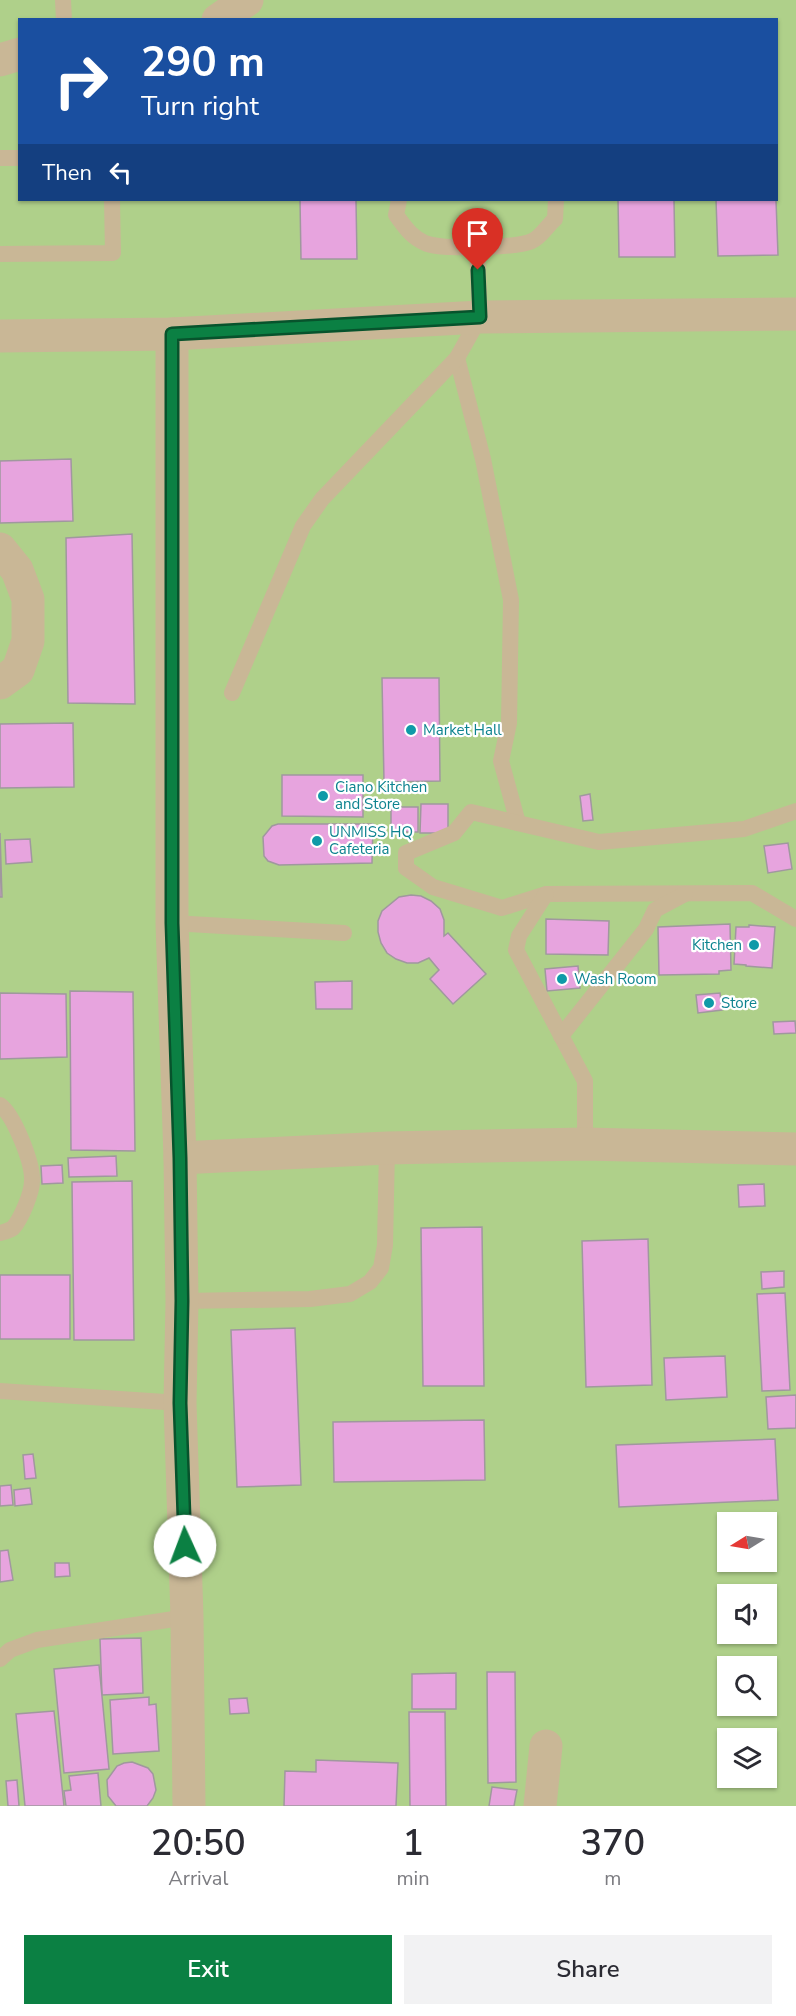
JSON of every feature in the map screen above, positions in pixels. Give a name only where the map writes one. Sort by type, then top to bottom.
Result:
[{"type":"street","points":[[221,18],[247,0]]},
{"type":"street","points":[[0,60],[18,55]]},
{"type":"street","points":[[0,336],[172,334],[480,317],[796,314]]},
{"type":"street","points":[[172,334],[172,923],[180,1158],[182,1301],[180,1403],[187,1617],[189,1806]]},
{"type":"street","points":[[0,549],[17,570],[28,598],[28,641],[18,670],[0,683]]},
{"type":"street","points":[[180,1158],[387,1148],[585,1144],[796,1149]]},
{"type":"street","points":[[540,1806],[546,1746]]},
{"type":"lane","points":[[63,0],[64,18]]},
{"type":"lane","points":[[0,158],[18,158]]},
{"type":"lane","points":[[0,254],[113,253],[112,201]]},
{"type":"lane","points":[[399,201],[396,214],[409,234],[428,245],[477,247],[508,246],[533,241],[555,219],[556,201]]},
{"type":"lane","points":[[232,693],[303,526],[329,491],[457,358],[480,317],[477,247]]},
{"type":"lane","points":[[457,358],[483,459],[511,600],[509,723],[501,761],[518,823]]},
{"type":"lane","points":[[796,811],[744,829],[599,842],[471,812],[454,833],[406,853],[406,868],[433,887],[502,908],[546,894],[752,892],[796,919]]},
{"type":"lane","points":[[561,1036],[646,929],[656,910],[687,893]]},
{"type":"lane","points":[[546,894],[519,936],[516,950],[585,1081],[585,1144]]},
{"type":"lane","points":[[172,923],[344,933]]},
{"type":"lane","points":[[0,1105],[7,1110],[23,1141],[32,1180],[24,1210],[12,1229],[0,1233]]},
{"type":"lane","points":[[182,1301],[310,1299],[350,1294],[370,1282],[381,1269],[385,1245],[387,1148]]},
{"type":"lane","points":[[0,1391],[180,1403]]},
{"type":"lane","points":[[0,1659],[10,1650],[37,1640],[187,1617]]},
{"type":"green space","points":[[0,0],[796,0],[796,1806],[0,1806]]},
{"type":"building","points":[[300,201],[356,201],[357,259],[301,259]]},
{"type":"building","points":[[618,201],[674,201],[675,257],[619,257]]},
{"type":"building","points":[[716,201],[776,201],[778,255],[718,256]]},
{"type":"building","points":[[71,459],[73,521],[0,523],[0,461]]},
{"type":"building","points":[[132,534],[135,704],[68,703],[66,538]]},
{"type":"building","name":"Market Hall","points":[[382,678],[439,678],[440,781],[384,782]]},
{"type":"building","points":[[73,723],[74,787],[0,788],[0,724]]},
{"type":"building","name":"Ciano Kitchen and Store","points":[[282,775],[363,775],[363,817],[282,816]]},
{"type":"building","points":[[590,794],[593,820],[583,821],[580,796]]},
{"type":"building","points":[[421,804],[448,804],[448,833],[420,833]]},
{"type":"building","points":[[391,807],[418,807],[418,832],[391,832]]},
{"type":"building","name":"UNMISS HQ Cafeteria","points":[[278,824],[373,824],[372,863],[279,865],[268,861],[264,856],[263,837],[272,826]]},
{"type":"building","points":[[0,833],[2,897],[0,897]]},
{"type":"building","points":[[30,839],[32,862],[6,864],[5,840]]},
{"type":"building","points":[[788,843],[792,869],[768,873],[764,846]]},
{"type":"building","points":[[421,896],[440,909],[444,920],[444,936],[448,933],[486,974],[453,1004],[430,979],[439,970],[429,958],[418,963],[407,963],[387,953],[381,943],[378,921],[382,911],[399,897]]},
{"type":"building","points":[[546,919],[609,921],[608,955],[546,954]]},
{"type":"building","points":[[730,924],[731,970],[719,971],[719,974],[659,975],[658,927]]},
{"type":"building","name":"Kitchen","points":[[749,925],[775,927],[772,968],[734,964],[736,927],[749,927]]},
{"type":"building","name":"Wash Room","points":[[578,966],[580,988],[547,991],[545,969]]},
{"type":"building","points":[[352,981],[352,1009],[316,1009],[315,982]]},
{"type":"building","points":[[70,991],[133,992],[135,1151],[71,1150]]},
{"type":"building","points":[[0,993],[66,994],[67,1057],[0,1059]]},
{"type":"building","name":"Store","points":[[720,993],[722,1010],[698,1013],[696,995]]},
{"type":"building","points":[[795,1021],[796,1033],[774,1034],[773,1022]]},
{"type":"building","points":[[116,1156],[117,1176],[69,1177],[68,1158]]},
{"type":"building","points":[[62,1165],[63,1183],[42,1184],[41,1166]]},
{"type":"building","points":[[132,1181],[134,1340],[74,1340],[72,1182]]},
{"type":"building","points":[[764,1184],[765,1206],[739,1207],[738,1185]]},
{"type":"building","points":[[482,1227],[484,1386],[423,1386],[421,1228]]},
{"type":"building","points":[[648,1239],[652,1385],[586,1387],[582,1241]]},
{"type":"building","points":[[784,1271],[784,1287],[762,1289],[761,1272]]},
{"type":"building","points":[[0,1275],[70,1275],[70,1339],[0,1339]]},
{"type":"building","points":[[785,1293],[790,1390],[762,1391],[757,1294]]},
{"type":"building","points":[[295,1328],[301,1485],[237,1487],[231,1330]]},
{"type":"building","points":[[725,1356],[727,1397],[666,1400],[664,1358]]},
{"type":"building","points":[[796,1395],[796,1428],[768,1429],[766,1397]]},
{"type":"building","points":[[484,1420],[485,1480],[334,1482],[333,1422]]},
{"type":"building","points":[[775,1439],[778,1500],[619,1507],[616,1445]]},
{"type":"building","points":[[33,1454],[36,1478],[25,1479],[23,1455]]},
{"type":"building","points":[[11,1485],[13,1505],[0,1506],[0,1486]]},
{"type":"building","points":[[30,1488],[32,1504],[15,1506],[14,1490]]},
{"type":"building","points":[[8,1550],[13,1580],[0,1582],[0,1551]]},
{"type":"building","points":[[55,1563],[69,1563],[70,1576],[55,1577]]},
{"type":"building","points":[[141,1638],[143,1693],[102,1695],[100,1639]]},
{"type":"building","points":[[99,1665],[109,1769],[64,1773],[54,1669]]},
{"type":"building","points":[[487,1672],[515,1672],[516,1782],[488,1783]]},
{"type":"building","points":[[456,1673],[456,1709],[412,1709],[412,1674]]},
{"type":"building","points":[[149,1697],[149,1705],[156,1704],[159,1751],[113,1754],[110,1700]]},
{"type":"building","points":[[247,1698],[249,1713],[230,1714],[229,1699]]},
{"type":"building","points":[[54,1711],[64,1806],[25,1806],[16,1714]]},
{"type":"building","points":[[409,1712],[445,1712],[446,1806],[410,1806]]},
{"type":"building","points":[[316,1760],[398,1763],[396,1806],[284,1806],[285,1771],[316,1772]]},
{"type":"building","points":[[132,1762],[148,1768],[153,1774],[156,1790],[147,1806],[116,1806],[108,1796],[107,1780],[117,1766]]},
{"type":"building","points":[[98,1773],[101,1806],[66,1806],[64,1791],[71,1790],[69,1776]]},
{"type":"building","points":[[17,1780],[19,1806],[8,1806],[6,1781]]},
{"type":"building","points":[[492,1787],[517,1790],[514,1806],[489,1806]]},
{"type":"place","name":"Market Hall","points":[[411,730]]},
{"type":"place","name":"Ciano Kitchen and Store","points":[[323,796]]},
{"type":"place","name":"UNMISS HQ Cafeteria","points":[[317,841]]},
{"type":"place","name":"Kitchen","points":[[754,945]]},
{"type":"place","name":"Wash Room","points":[[562,979]]},
{"type":"place","name":"Store","points":[[709,1003]]},
{"type":"route","points":[[185,1546],[180,1403],[182,1301],[180,1158],[172,923],[172,334],[480,317],[478,270]]}]
